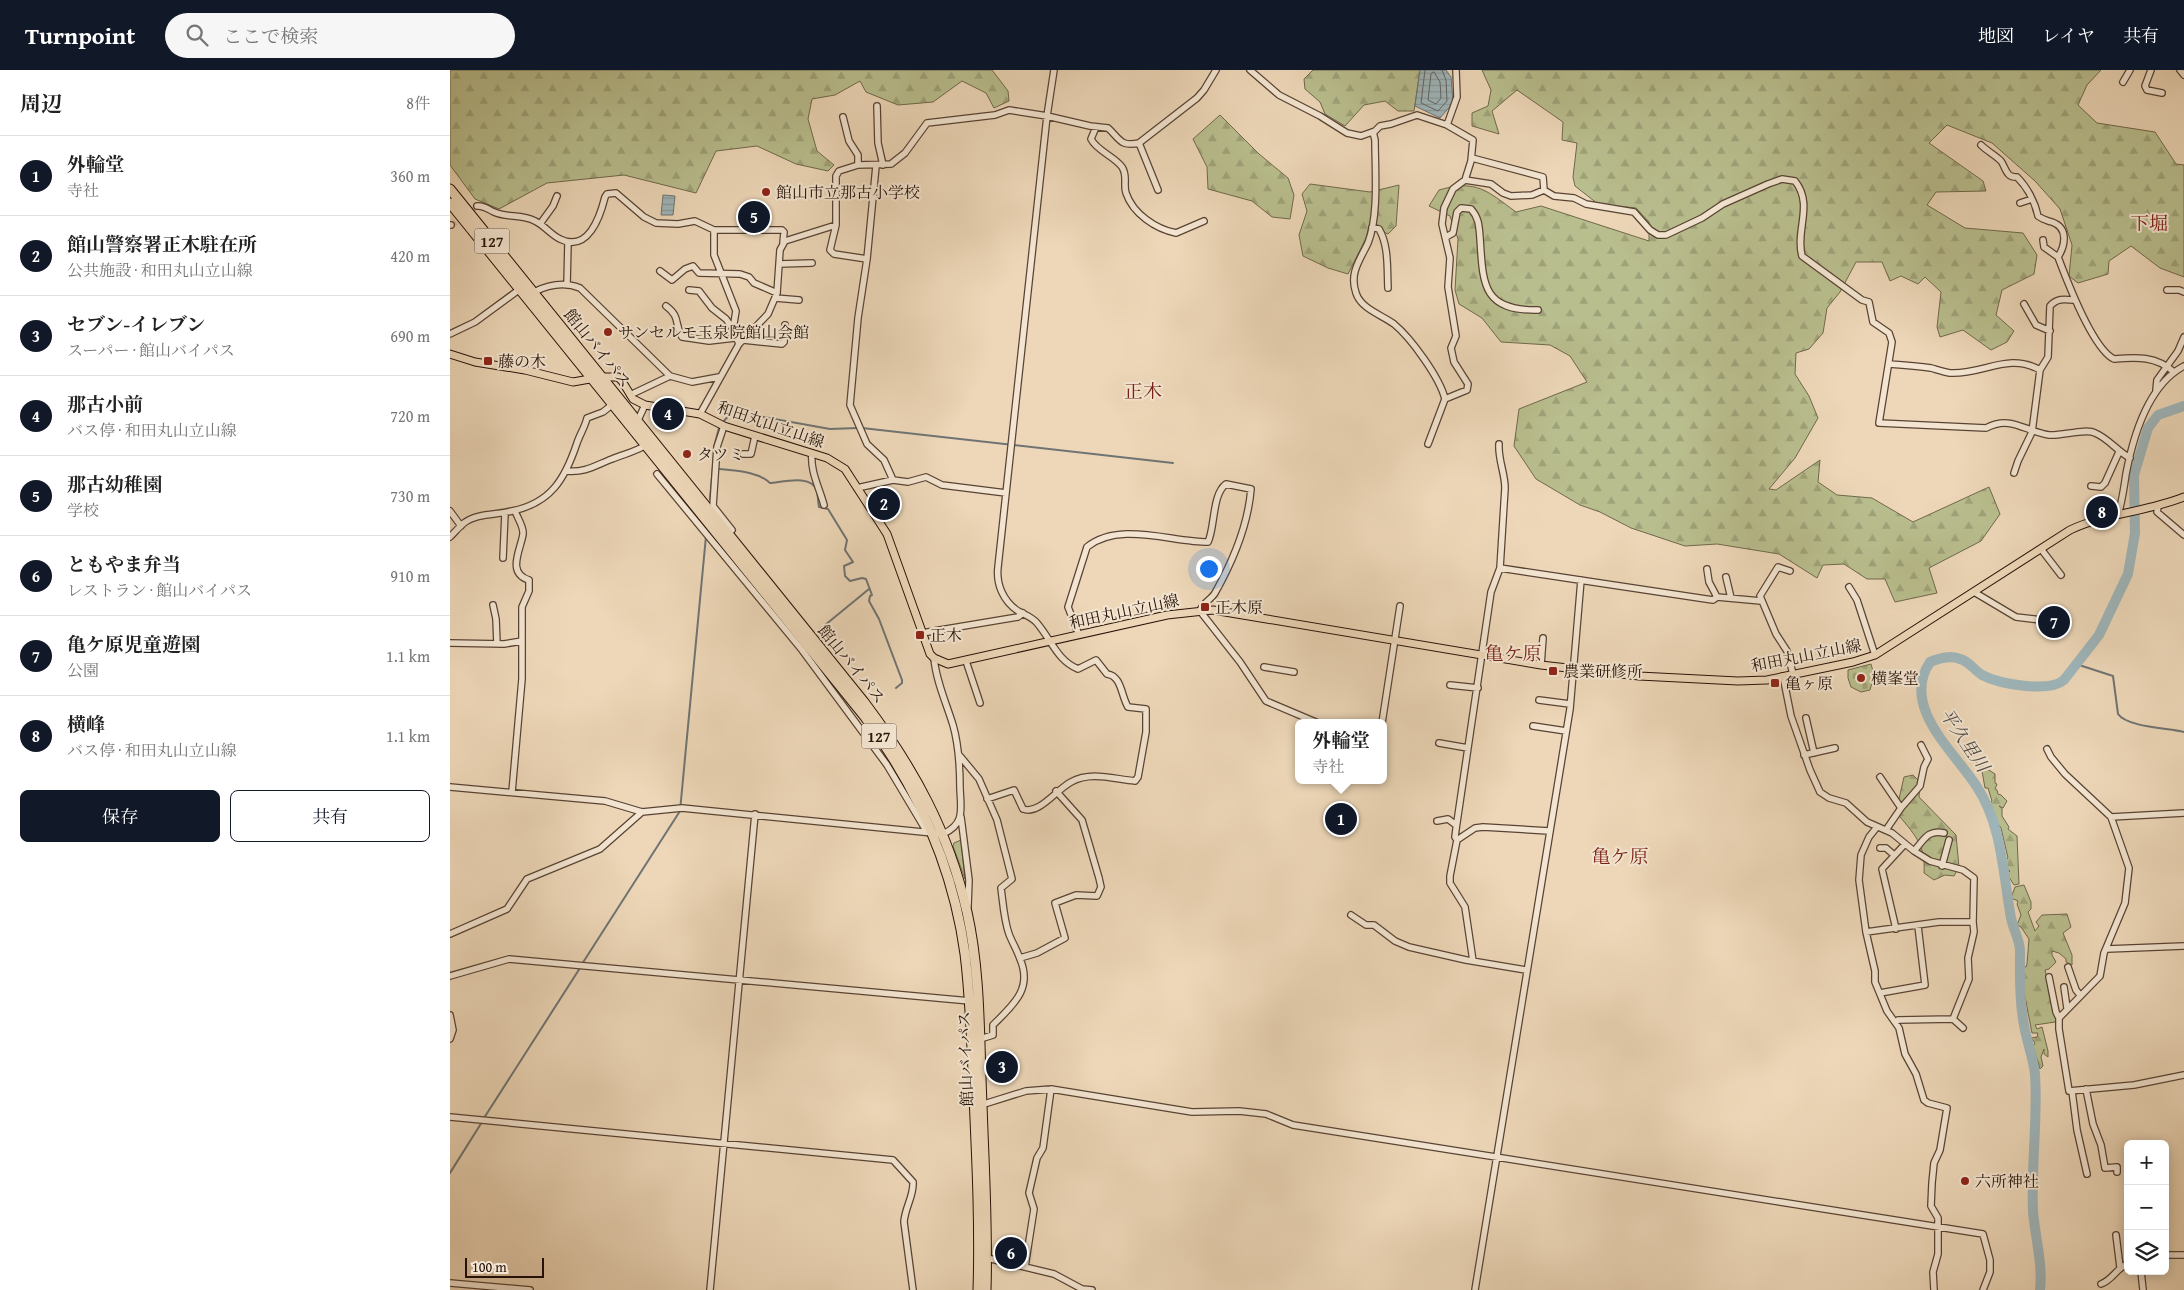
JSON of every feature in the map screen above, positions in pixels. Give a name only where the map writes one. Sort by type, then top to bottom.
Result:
[{"type":"highway","name":"館山バイパス","points":[[450,189],[534,292],[613,404],[865,717],[904,775],[949,877],[958,916],[970,1001],[978,1104],[987,1258],[986,1290]]},
{"type":"highway","name":"館山バイパス","points":[[450,203],[596,378],[638,420],[727,534],[888,733],[919,784],[943,834],[957,873],[967,913],[974,960],[980,1039],[978,1290]]},
{"type":"main road","name":"和田丸山立山線","points":[[450,354],[475,362],[517,368],[573,382],[584,382],[596,378],[618,378],[622,381],[630,395],[645,405],[700,414],[724,426],[812,453],[840,464],[858,488],[889,540],[928,650],[934,658],[948,664],[1167,614],[1200,611],[1225,612],[1574,670],[1639,676],[1738,681],[1767,680],[1853,662],[1875,655],[2041,549],[2081,526],[2156,507],[2184,497]]},
{"type":"street","points":[[987,799],[1014,790],[1022,809],[1027,810],[1039,808],[1056,791],[1072,781],[1095,775],[1135,781],[1138,777],[1147,716],[1146,709],[1128,707],[1123,700],[1118,680],[1113,675],[1107,674],[1096,660],[1078,669],[1067,664],[1035,621],[1008,602],[998,584],[1006,493],[1054,70]]},
{"type":"street","points":[[867,258],[834,254],[830,250],[836,225],[836,176],[839,171],[858,165],[876,166],[892,164],[905,153],[927,123],[995,116],[1009,110],[1108,128],[1126,144],[1139,143],[1197,98],[1216,70]]},
{"type":"street","points":[[1250,70],[1279,95],[1320,116],[1338,128],[1361,136],[1373,132],[1380,126],[1417,115],[1447,125],[1473,140],[1472,158],[1466,180],[1453,189],[1444,208],[1442,224],[1450,258],[1448,287],[1456,336],[1451,348],[1454,362],[1468,384],[1467,390],[1444,399]]},
{"type":"street","points":[[1447,125],[1457,97],[1456,70]]},
{"type":"street","points":[[2123,82],[2130,70]]},
{"type":"street","points":[[2151,70],[2145,86],[2147,90],[2162,93]]},
{"type":"street","points":[[2180,70],[2184,75]]},
{"type":"street","points":[[877,106],[878,143],[883,165]]},
{"type":"street","points":[[843,117],[849,141],[858,156],[858,165]]},
{"type":"street","points":[[1096,127],[1091,139],[1124,170],[1126,193],[1144,218],[1159,228],[1176,233],[1204,221]]},
{"type":"street","points":[[1373,132],[1375,140],[1375,186],[1372,227],[1368,243],[1354,271],[1356,293],[1360,301],[1394,325],[1436,375],[1442,387],[1444,399],[1428,444]]},
{"type":"street","points":[[1139,143],[1158,190]]},
{"type":"street","points":[[1981,145],[2001,161],[2008,174],[2013,178],[2017,177],[2021,181],[2036,204],[2038,216],[2046,222],[2052,222],[2059,226],[2063,234],[2065,246],[2058,257]]},
{"type":"street","points":[[1472,158],[1543,177],[1544,190]]},
{"type":"street","points":[[876,166],[850,405],[867,444],[884,460],[893,480]]},
{"type":"street","points":[[1466,180],[1492,184],[1503,193],[1511,196],[1532,195],[1548,190],[1554,196],[1574,198],[1592,205],[1634,212],[1650,230],[1658,235],[1666,235],[1702,218],[1724,204],[1768,184],[1782,179],[1795,181],[1799,186],[1805,203],[1800,248],[1802,256],[1862,300],[1869,302],[1873,322],[1889,333],[1892,342],[1879,423],[1986,428],[2002,422],[2012,423],[2032,432],[2059,435],[2085,431],[2094,432],[2119,452],[2130,458]]},
{"type":"street","points":[[476,206],[481,205],[495,213],[528,218],[540,224],[559,239],[568,242],[581,240],[594,229],[602,211],[605,196],[612,193],[616,193],[644,217],[656,223],[678,224],[695,221],[714,230],[782,230],[784,232],[783,243],[776,295],[768,314],[741,342],[719,377],[700,414]]},
{"type":"street","points":[[540,224],[557,196]]},
{"type":"street","points":[[2020,203],[2032,198]]},
{"type":"street","points":[[1446,237],[1453,233],[1457,212],[1461,208],[1471,209],[1478,216],[1482,271],[1487,287],[1492,295],[1504,306],[1517,310],[1538,310]]},
{"type":"street","points":[[783,243],[836,225]]},
{"type":"street","points":[[1372,227],[1379,228],[1382,234],[1386,253],[1388,288]]},
{"type":"street","points":[[714,230],[714,255],[736,311],[733,329],[735,338]]},
{"type":"street","points":[[2043,240],[2044,247],[2058,257],[2074,300],[2098,342],[2109,357],[2114,359],[2150,358],[2167,366],[2174,372]]},
{"type":"street","points":[[567,285],[568,242]]},
{"type":"street","points":[[779,264],[812,263]]},
{"type":"street","points":[[660,270],[672,280],[685,269],[693,266],[699,273],[749,276],[754,283],[776,295],[799,300]]},
{"type":"street","points":[[534,292],[543,288],[567,285],[580,288],[670,376],[692,382],[719,377]]},
{"type":"street","points":[[450,334],[475,322],[520,289]]},
{"type":"street","points":[[689,290],[699,291],[712,308],[726,319],[733,329]]},
{"type":"street","points":[[2167,290],[2184,292]]},
{"type":"street","points":[[2014,473],[2032,432],[2040,370],[2048,357],[2050,306],[2054,301],[2074,300]]},
{"type":"street","points":[[2024,304],[2036,326],[2050,331]]},
{"type":"street","points":[[666,306],[674,312],[679,322],[678,330],[682,337],[709,342],[735,338],[741,342],[782,344],[784,342],[785,325]]},
{"type":"street","points":[[2156,390],[2156,383],[2178,351],[2184,337]]},
{"type":"street","points":[[1889,364],[1932,368],[1949,373],[2022,362],[2040,370]]},
{"type":"street","points":[[2120,515],[2130,458],[2139,429],[2156,390],[2184,365]]},
{"type":"street","points":[[630,395],[670,376]]},
{"type":"street","points":[[450,537],[460,526],[478,517],[515,511],[547,496],[567,471],[587,418],[603,412],[613,404]]},
{"type":"street","points":[[638,420],[645,405]]},
{"type":"street","points":[[724,426],[717,447],[713,506],[732,530],[727,534]]},
{"type":"street","points":[[743,454],[752,454],[755,436]]},
{"type":"street","points":[[1473,961],[1465,907],[1463,900],[1450,882],[1450,876],[1457,840],[1455,837],[1456,825],[1491,592],[1500,568],[1505,478],[1498,458],[1499,444]]},
{"type":"street","points":[[567,471],[583,471],[593,468],[612,459],[632,453],[646,445]]},
{"type":"street","points":[[2091,486],[2101,487],[2105,483],[2119,452]]},
{"type":"street","points":[[812,453],[811,466],[822,492],[824,504]]},
{"type":"street","points":[[657,474],[802,650],[888,765],[930,832]]},
{"type":"street","points":[[858,488],[893,480],[908,482],[926,477],[942,485],[1006,493]]},
{"type":"street","points":[[1079,635],[1068,607],[1082,560],[1087,548],[1091,544],[1107,536],[1126,535],[1208,542],[1222,487],[1226,484],[1251,489],[1242,536],[1214,596],[1201,607],[1200,611],[1240,662],[1266,701],[1309,719]]},
{"type":"street","points":[[2156,507],[2158,512],[2184,535]]},
{"type":"street","points":[[450,511],[460,526]]},
{"type":"street","points":[[512,792],[522,679],[522,607],[528,591],[529,580],[520,574],[516,565],[516,557],[523,533],[515,511]]},
{"type":"street","points":[[503,558],[505,513]]},
{"type":"street","points":[[2041,549],[2061,575]]},
{"type":"street","points":[[1790,571],[1778,567],[1760,596],[1776,634],[1787,651],[1793,674]]},
{"type":"street","points":[[1500,568],[1706,599],[1714,600],[1717,597],[1761,601]]},
{"type":"street","points":[[1707,569],[1709,582],[1717,597]]},
{"type":"street","points":[[1726,577],[1732,598]]},
{"type":"street","points":[[1475,1290],[1566,731],[1574,670],[1581,580]]},
{"type":"street","points":[[1849,587],[1857,600],[1875,655]]},
{"type":"street","points":[[1974,592],[2016,617],[2050,621]]},
{"type":"street","points":[[493,605],[498,644]]},
{"type":"street","points":[[1383,719],[1400,606]]},
{"type":"street","points":[[922,633],[1018,617],[1023,614]]},
{"type":"street","points":[[1541,665],[1543,638]]},
{"type":"street","points":[[450,642],[498,644],[522,641]]},
{"type":"street","points":[[934,658],[935,671],[953,725],[960,756],[961,817],[969,880],[967,913]]},
{"type":"street","points":[[966,661],[980,702]]},
{"type":"street","points":[[1264,667],[1294,672]]},
{"type":"street","points":[[1783,676],[1790,716],[1820,792],[1829,798],[1846,803],[1867,822],[1886,830],[1930,862],[1963,870],[1974,878],[1974,937],[1968,958],[1968,979],[1953,1019]]},
{"type":"street","points":[[1450,684],[1478,688]]},
{"type":"street","points":[[1539,700],[1570,704]]},
{"type":"street","points":[[1806,718],[1814,753]]},
{"type":"street","points":[[1533,726],[1566,731]]},
{"type":"street","points":[[1439,743],[1468,748]]},
{"type":"street","points":[[1886,830],[1901,808],[1920,786],[1924,767],[1928,759],[1921,745]]},
{"type":"street","points":[[1804,755],[1835,748]]},
{"type":"street","points":[[2047,749],[2065,774],[2111,817],[2129,868],[2125,904],[2107,949],[2097,981],[2080,994],[2059,1018]]},
{"type":"street","points":[[960,756],[979,779],[1002,834],[1012,879],[1001,888],[1009,933],[1020,958],[1025,978],[1017,1000],[994,1025],[993,1035],[980,1039]]},
{"type":"street","points":[[1880,777],[1901,808]]},
{"type":"street","points":[[450,787],[605,801],[642,812],[680,808],[943,834],[953,829],[961,817]]},
{"type":"street","points":[[1020,958],[1038,953],[1065,938],[1055,903],[1076,895],[1097,896],[1101,887],[1082,820],[1056,791]]},
{"type":"street","points":[[450,934],[500,914],[507,909],[527,879],[600,849],[642,812]]},
{"type":"street","points":[[2111,817],[2184,813]]},
{"type":"street","points":[[710,1290],[741,980],[755,814]]},
{"type":"street","points":[[1437,820],[1448,819],[1456,825]]},
{"type":"street","points":[[1457,840],[1476,828],[1483,827],[1549,831]]},
{"type":"street","points":[[1877,827],[1869,837],[1860,855],[1859,880],[1875,982],[1887,1011],[1896,1022],[1905,1054],[1916,1074],[1924,1100],[1928,1103],[1947,1108],[1940,1150],[1934,1163],[1932,1183],[1931,1206],[1938,1218],[1938,1254],[1933,1272],[1934,1290]]},
{"type":"street","points":[[1914,851],[1931,832],[1944,833]]},
{"type":"street","points":[[1942,866],[1949,840]]},
{"type":"street","points":[[1896,929],[1882,873],[1884,866],[1905,844]]},
{"type":"street","points":[[1880,848],[1886,848],[1894,855]]},
{"type":"street","points":[[1351,915],[1366,925],[1374,925],[1394,940],[1409,946],[1473,961],[1526,970]]},
{"type":"street","points":[[1866,932],[1889,927],[1896,929],[1939,922],[1973,922]]},
{"type":"street","points":[[1880,993],[1925,985],[1918,926]]},
{"type":"street","points":[[2107,949],[2184,946]]},
{"type":"street","points":[[450,976],[505,959],[970,1001]]},
{"type":"street","points":[[2068,967],[2076,990],[2080,994]]},
{"type":"street","points":[[2049,977],[2059,1018],[2069,1091],[2072,1091],[2077,1130],[2087,1174]]},
{"type":"street","points":[[2064,987],[2067,1008]]},
{"type":"street","points":[[450,1015],[453,1030],[450,1039]]},
{"type":"street","points":[[1896,1022],[1898,1020],[1953,1019],[1963,1028]]},
{"type":"street","points":[[2072,1091],[2134,1086],[2184,1075]]},
{"type":"street","points":[[1025,1267],[1034,1209],[1029,1193],[1038,1158],[1043,1148],[1051,1089]]},
{"type":"street","points":[[978,1104],[1026,1091],[1051,1089],[1192,1112],[1239,1111],[1266,1114],[1293,1125],[1983,1234],[1990,1260],[1990,1272],[1983,1290]]},
{"type":"street","points":[[2086,1090],[2093,1124],[2102,1145],[2105,1168],[2117,1167],[2117,1172]]},
{"type":"street","points":[[450,1117],[893,1160],[913,1182],[913,1193],[904,1212],[913,1290]]},
{"type":"street","points":[[2116,1235],[2120,1267]]},
{"type":"street","points":[[2169,1255],[2184,1255]]},
{"type":"street","points":[[987,1258],[1054,1274],[1082,1289],[1092,1290]]},
{"type":"street","points":[[2101,1284],[2110,1279],[2120,1267],[2124,1266]]},
{"type":"street","points":[[2141,1275],[2143,1290]]},
{"type":"street","points":[[450,1283],[530,1290]]},
{"type":"green space","points":[[450,70],[992,70],[1008,91],[1009,101],[994,108],[986,93],[962,81],[933,102],[898,105],[866,92],[860,81],[835,95],[812,99],[808,119],[817,151],[834,165],[828,171],[796,164],[757,146],[716,151],[696,193],[624,175],[547,183],[499,209],[475,199],[450,165]]},
{"type":"green space","points":[[1313,70],[1420,70],[1414,111],[1398,111],[1385,101],[1364,105],[1345,126],[1325,114],[1320,102],[1305,89],[1304,79]]},
{"type":"green space","points":[[1482,70],[2101,70],[2087,85],[2078,105],[2097,123],[2155,132],[2176,164],[2184,165],[2184,277],[2160,268],[2131,246],[2109,261],[2108,274],[2078,283],[2069,276],[2072,245],[2060,209],[2035,181],[1992,143],[1947,125],[1929,143],[1983,181],[1986,191],[1936,192],[1927,205],[1965,228],[2023,233],[2037,255],[2034,274],[2002,290],[1996,315],[2014,331],[2007,342],[1991,350],[1963,330],[1940,337],[1937,327],[1941,292],[1925,277],[1918,284],[1901,276],[1890,281],[1882,262],[1856,262],[1840,292],[1827,308],[1823,333],[1809,349],[1796,353],[1795,374],[1809,396],[1818,418],[1795,458],[1769,489],[1776,490],[1820,460],[1818,482],[1837,495],[1872,498],[1913,522],[1989,487],[2000,514],[1981,541],[1929,568],[1937,593],[1895,602],[1885,579],[1867,579],[1844,564],[1823,565],[1817,578],[1779,554],[1717,544],[1685,546],[1631,528],[1600,512],[1580,505],[1536,479],[1514,446],[1519,409],[1587,382],[1570,356],[1550,345],[1501,342],[1482,318],[1459,304],[1455,290],[1458,239],[1450,216],[1429,206],[1439,190],[1463,186],[1481,189],[1516,212],[1541,206],[1649,241],[1649,222],[1636,208],[1598,204],[1575,186],[1573,177],[1577,143],[1562,140],[1563,122],[1517,90],[1492,111],[1499,134],[1472,126],[1472,113],[1488,106],[1491,90]]},
{"type":"green space","points":[[1220,115],[1259,154],[1288,178],[1294,195],[1290,219],[1272,217],[1252,201],[1208,189],[1207,167],[1193,139]]},
{"type":"green space","points":[[1310,184],[1370,192],[1399,185],[1396,226],[1388,234],[1369,226],[1366,238],[1348,274],[1328,268],[1303,256],[1299,235],[1307,211],[1302,194]]},
{"type":"green space","points":[[1871,664],[1874,675],[1870,690],[1861,692],[1851,687],[1848,670]]},
{"type":"green space","points":[[1976,762],[1995,774],[1995,783],[1997,784],[1995,789],[2007,801],[2003,808],[1999,806],[2002,808],[2002,816],[2009,827],[2008,829],[2017,836],[2019,884],[2014,885],[2007,874],[2010,871],[2007,869],[2005,861],[2008,858],[2001,828],[1995,820],[1988,788],[1985,788],[1982,771]]},
{"type":"green space","points":[[1913,775],[1920,782],[1919,797],[1956,835],[1959,867],[1954,876],[1945,875],[1934,880],[1924,873],[1921,846],[1896,812],[1904,777]]},
{"type":"green space","points":[[961,840],[965,879],[953,846],[954,843]]},
{"type":"green space","points":[[2024,885],[2031,902],[2031,909],[2028,912],[2035,931],[2039,926],[2036,922],[2042,915],[2067,914],[2071,927],[2063,933],[2072,955],[2072,965],[2066,962],[2066,959],[2059,953],[2052,951],[2056,962],[2049,969],[2045,970],[2053,1002],[2052,1005],[2057,1019],[2055,1022],[2035,1025],[2037,1029],[2042,1027],[2048,1051],[2048,1057],[2044,1054],[2044,1049],[2041,1057],[2043,1066],[2040,1069],[2033,1046],[2035,1043],[2031,1038],[2037,1037],[2038,1033],[2032,1033],[2021,986],[2024,975],[2023,966],[2026,967],[2027,964],[2029,939],[2021,927],[2017,925],[2021,915],[2017,904],[2018,901],[2011,898],[2015,887]]},
{"type":"water","points":[[1420,70],[1446,70],[1451,77],[1453,103],[1440,118],[1415,106]]},
{"type":"water","points":[[663,195],[675,196],[673,215],[661,215]]},
{"type":"waterway","name":"平久里川","points":[[2040,1290],[2040,1260],[2033,1211],[2035,1074],[2025,1033],[2022,1010],[2020,947],[2011,918],[1997,834],[1992,817],[1977,787],[1934,728],[1926,712],[1922,696],[1923,679],[1930,662],[1949,657],[1963,660],[1982,675],[2011,684],[2036,687],[2057,684],[2064,680],[2099,635],[2128,574],[2135,533],[2134,475],[2148,428],[2158,415],[2184,406]]},
{"type":"waterway","points":[[723,422],[732,412],[735,412],[830,429],[858,428]]},
{"type":"waterway","points":[[714,447],[719,428]]},
{"type":"waterway","points":[[862,428],[1173,463]]},
{"type":"waterway","points":[[710,499],[714,455]]},
{"type":"waterway","points":[[719,469],[753,474],[770,483],[796,480],[809,482],[814,486],[817,491],[819,507],[828,509],[847,540],[845,550],[853,562],[844,566],[845,576],[850,581],[866,579],[872,595],[869,601],[879,619],[902,680],[902,683],[896,688]]},
{"type":"waterway","points":[[582,964],[680,811],[706,536]]},
{"type":"waterway","points":[[819,630],[869,589]]},
{"type":"waterway","points":[[2076,664],[2113,676],[2118,714],[2123,718],[2138,724],[2184,732]]},
{"type":"waterway","points":[[484,1118],[580,968]]},
{"type":"waterway","points":[[450,1173],[482,1122]]},
{"type":"tunnel","points":[[451,225],[477,206]]},
{"type":"place","name":"館山市立那古小学校","points":[[766,192]]},
{"type":"place","name":"那古幼稚園","points":[[754,217]]},
{"type":"place","name":"サンセルモ玉泉院館山会館","points":[[608,332]]},
{"type":"place","name":"藤の木","points":[[488,361]]},
{"type":"place","name":"那古小前","points":[[668,414]]},
{"type":"place","name":"タツミ","points":[[687,454]]},
{"type":"place","name":"館山警察署正木駐在所","points":[[884,504]]},
{"type":"place","name":"横峰","points":[[2102,512]]},
{"type":"place","name":"正木原","points":[[1205,607]]},
{"type":"place","name":"亀ケ原児童遊園","points":[[2054,622]]},
{"type":"place","name":"正木","points":[[920,635]]},
{"type":"place","name":"農業研修所","points":[[1553,671]]},
{"type":"place","name":"横峯堂","points":[[1861,678]]},
{"type":"place","name":"亀ヶ原","points":[[1775,683]]},
{"type":"place","name":"外輪堂","points":[[1341,819]]},
{"type":"place","name":"セブン-イレブン","points":[[1002,1067]]},
{"type":"place","name":"六所神社","points":[[1965,1181]]},
{"type":"place","name":"ともやま弁当","points":[[1011,1253]]},
{"type":"district","name":"下堀","points":[[2149,223]]},
{"type":"district","name":"正木","points":[[1143,391]]},
{"type":"district","name":"亀ケ原","points":[[1513,653]]},
{"type":"district","name":"亀ケ原","points":[[1620,856]]}]
